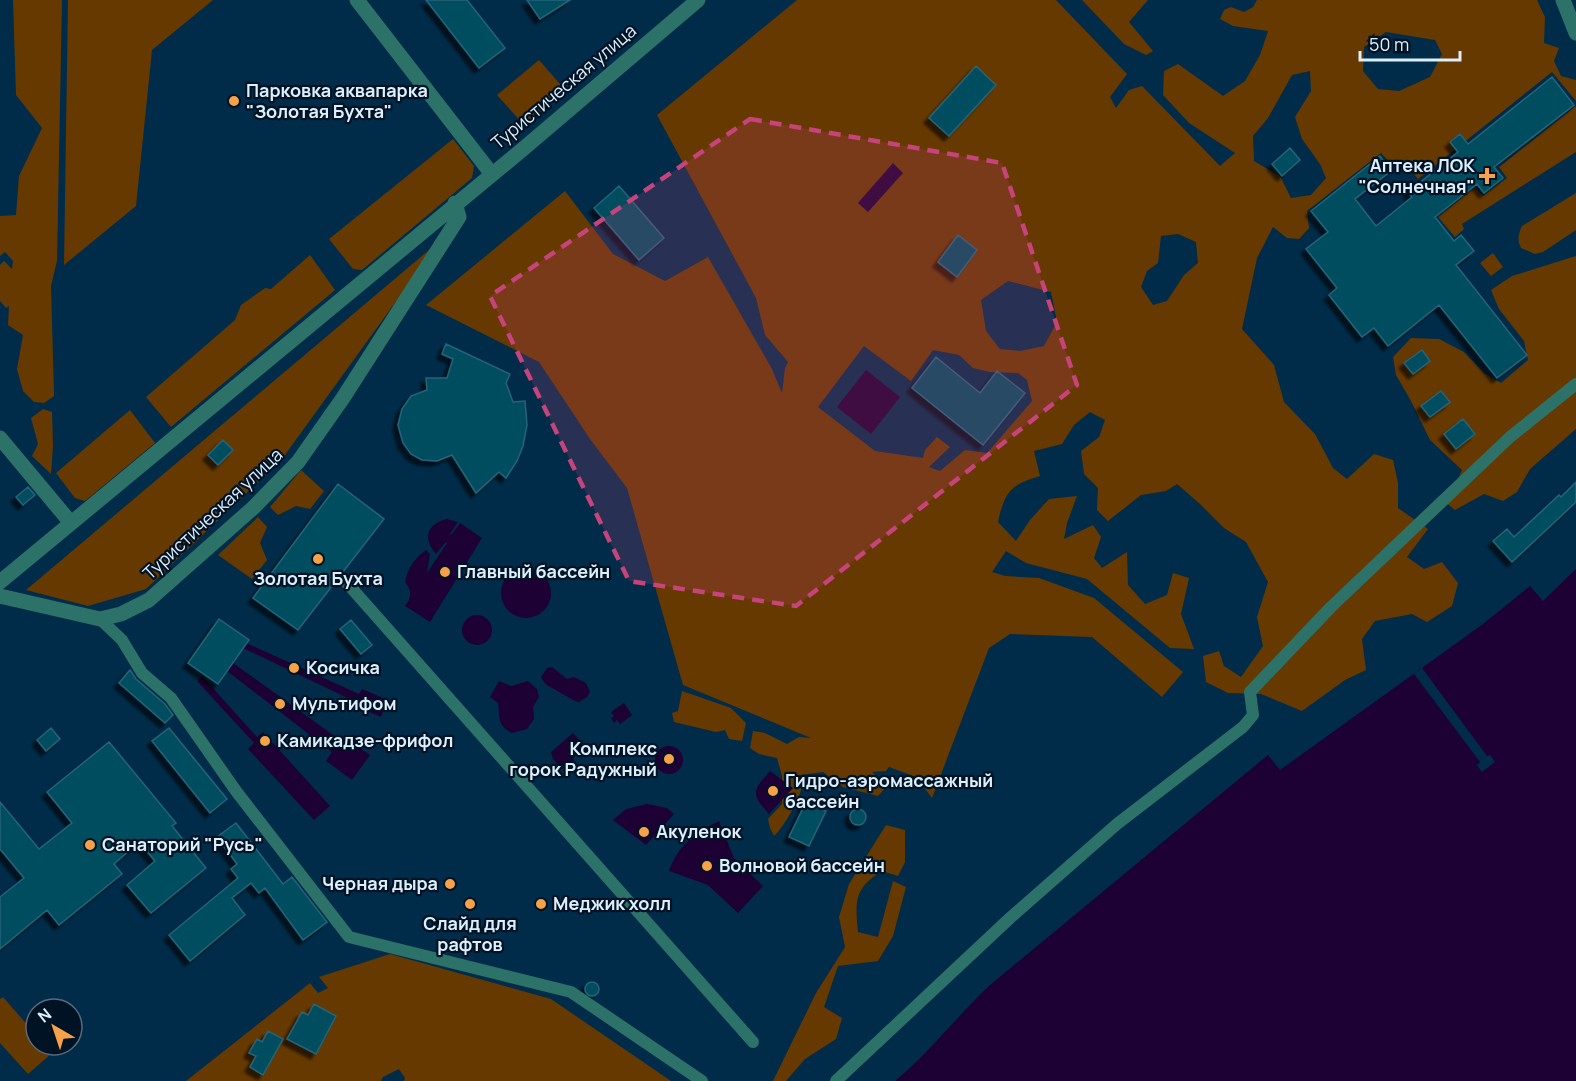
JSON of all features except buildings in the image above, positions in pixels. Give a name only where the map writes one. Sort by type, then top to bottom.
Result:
[{"type":"street","points":[[357,0],[491,173]]},
{"type":"street","name":"Туристическая улица","points":[[0,582],[698,0]]},
{"type":"street","points":[[1563,0],[1576,33]]},
{"type":"street","name":"Туристическая улица","points":[[0,596],[100,619],[121,614],[149,600],[253,508],[298,462],[343,398],[459,217],[455,203]]},
{"type":"street","points":[[836,1081],[1010,918],[1108,832],[1243,727],[1253,716],[1250,692],[1331,607],[1510,437],[1576,384]]},
{"type":"street","points":[[0,438],[71,523]]},
{"type":"street","points":[[347,584],[753,1042]]},
{"type":"street","points":[[100,619],[122,640],[142,673],[171,698],[183,713],[236,791],[349,937],[571,992],[702,1081]]},
{"type":"highlighted area","points":[[750,119],[1002,163],[1077,385],[796,606],[629,581],[490,296]]},
{"type":"shaded area","points":[[13,0],[62,0],[57,261],[51,286],[54,396],[44,403],[34,402],[23,391],[17,369],[23,335],[8,325],[9,306],[6,308],[0,301],[0,265],[4,261],[12,269],[13,261],[5,252],[0,256],[0,216],[16,215],[19,176],[42,128],[16,95]]},
{"type":"shaded area","points":[[68,0],[213,0],[152,50],[136,206],[64,265]]},
{"type":"shaded area","points":[[797,0],[1056,0],[1127,74],[1110,97],[1116,108],[1129,90],[1142,86],[1220,166],[1235,153],[1189,123],[1163,95],[1164,71],[1178,64],[1223,96],[1245,81],[1260,55],[1268,31],[1233,26],[1220,19],[1224,10],[1231,7],[1244,12],[1253,7],[1257,0],[1537,0],[1545,17],[1544,43],[1559,48],[1554,61],[1561,76],[1576,80],[1576,101],[1552,72],[1418,179],[1404,161],[1395,168],[1381,153],[1307,211],[1309,228],[1299,239],[1287,238],[1273,227],[1257,258],[1242,329],[1274,365],[1284,402],[1315,434],[1333,468],[1347,479],[1374,454],[1393,460],[1398,483],[1398,508],[1428,529],[1407,557],[1424,569],[1442,562],[1458,583],[1452,606],[1427,622],[1412,614],[1375,621],[1362,639],[1366,670],[1345,680],[1302,711],[1261,694],[1228,693],[1206,682],[1203,656],[1219,651],[1224,666],[1241,677],[1263,646],[1257,617],[1268,582],[1246,542],[1224,528],[1177,484],[1166,491],[1141,495],[1108,521],[1097,510],[1098,488],[1084,474],[1081,451],[1099,437],[1105,420],[1090,412],[1074,425],[1062,444],[1034,451],[1040,476],[1015,486],[1010,491],[1003,503],[998,522],[1016,541],[1030,520],[1049,499],[1077,496],[1064,539],[1093,525],[1101,537],[1094,558],[1102,568],[1127,552],[1128,585],[1145,604],[1167,595],[1173,573],[1189,578],[1181,614],[1194,649],[1170,648],[1087,579],[1026,563],[1006,551],[992,572],[1005,576],[1039,578],[1094,598],[1183,672],[1162,697],[1092,637],[1010,634],[989,648],[932,798],[916,777],[889,767],[886,771],[872,772],[888,785],[878,796],[843,787],[823,772],[800,775],[800,794],[786,821],[774,836],[768,819],[782,804],[782,776],[777,758],[759,754],[750,748],[753,731],[765,733],[787,744],[799,737],[811,738],[683,685],[627,488],[590,439],[539,362],[426,305],[565,191],[613,254],[665,281],[708,257],[772,369],[782,393],[785,368],[788,362],[765,335],[756,298],[657,115]],"holes":[[[1386,32],[1435,40],[1442,54],[1430,77],[1399,91],[1378,89],[1363,71],[1364,47]],[[1310,71],[1311,91],[1295,117],[1302,139],[1320,164],[1326,178],[1311,195],[1291,198],[1280,176],[1254,161],[1253,136],[1268,118],[1292,75]],[[1178,234],[1196,242],[1198,263],[1184,275],[1167,301],[1153,305],[1141,287],[1147,271],[1158,263],[1161,236]],[[1008,281],[1051,292],[1057,322],[1044,346],[1020,351],[1000,349],[986,331],[981,300]],[[864,346],[911,381],[933,350],[959,355],[973,368],[990,372],[1018,373],[1027,380],[1032,401],[987,453],[965,450],[940,471],[929,467],[950,447],[937,437],[925,450],[923,458],[875,451],[818,407]]]},
{"type":"shaded area","points":[[1082,0],[1148,0],[1129,22],[1153,51],[1146,55],[1124,44]]},
{"type":"shaded area","points":[[539,60],[566,91],[525,126],[497,95]]},
{"type":"shaded area","points":[[1576,106],[1576,152],[1462,224],[1464,229],[1455,237],[1438,217],[1475,187],[1483,196],[1507,178],[1499,167]]},
{"type":"shaded area","points":[[453,139],[474,166],[472,178],[362,270],[353,269],[329,239]]},
{"type":"shaded area","points":[[893,163],[903,173],[868,212],[858,203]]},
{"type":"shaded area","points":[[1576,193],[1576,230],[1543,252],[1535,254],[1521,248],[1518,237],[1522,226]]},
{"type":"shaded area","points":[[429,250],[431,253],[282,459],[146,589],[88,606],[26,590]]},
{"type":"shaded area","points":[[1493,253],[1503,267],[1491,276],[1480,263]]},
{"type":"shaded area","points":[[310,255],[335,290],[171,427],[146,397],[235,320],[241,305],[265,288],[271,289]]},
{"type":"shaded area","points":[[1576,256],[1576,429],[1530,469],[1517,492],[1503,501],[1484,494],[1455,510],[1440,498],[1457,481],[1462,470],[1430,440],[1396,375],[1393,357],[1411,338],[1439,339],[1464,352],[1484,373],[1501,383],[1528,360],[1524,341],[1499,309],[1491,290],[1512,276]]},
{"type":"shaded area","points":[[866,370],[900,397],[871,434],[837,407]]},
{"type":"shaded area","points":[[43,409],[52,412],[51,474],[32,456],[38,444],[31,418]]},
{"type":"shaded area","points":[[130,410],[155,443],[85,501],[75,498],[56,473]]},
{"type":"shaded area","points":[[301,470],[324,491],[310,509],[296,506],[278,515],[270,507]]},
{"type":"shaded area","points":[[258,517],[267,527],[260,543],[267,560],[252,579],[218,555]]},
{"type":"shaded area","name":"Главный бассейн","points":[[447,519],[458,522],[451,535],[460,523],[482,538],[430,622],[405,606],[410,594],[405,582],[412,564],[418,557],[426,550],[430,554],[427,573],[447,543],[436,554],[428,537],[435,524]]},
{"type":"shaded area","points":[[526,568],[544,575],[551,593],[544,611],[526,618],[508,611],[501,593],[508,575]]},
{"type":"shaded area","points":[[1576,569],[1576,1081],[895,1081],[990,985],[1268,755],[1280,770],[1483,624],[1530,586],[1543,601]]},
{"type":"shaded area","points":[[477,615],[483,616],[491,624],[491,636],[483,644],[477,645],[471,644],[463,636],[462,630],[463,624],[471,616]]},
{"type":"shaded area","name":"Косичка","points":[[246,643],[359,694],[362,689],[388,700],[381,717],[355,706],[356,702],[243,648]]},
{"type":"shaded area","name":"Мультифом","points":[[233,663],[340,740],[344,737],[370,755],[352,780],[326,761],[332,752],[227,671]]},
{"type":"shaded area","points":[[552,667],[567,679],[574,677],[586,683],[590,692],[587,697],[579,702],[575,701],[545,684],[541,677],[547,668]]},
{"type":"shaded area","points":[[202,676],[257,737],[263,732],[330,806],[314,820],[248,749],[254,743],[197,681]]},
{"type":"shaded area","points":[[499,681],[511,686],[528,681],[537,689],[539,697],[533,707],[534,719],[527,729],[512,733],[502,724],[498,703],[490,697]]},
{"type":"shaded area","points":[[682,691],[731,708],[746,723],[742,741],[729,739],[725,730],[716,732],[674,722],[672,713],[678,711]]},
{"type":"shaded area","points":[[624,703],[632,715],[620,724],[617,720],[614,723],[611,718],[614,716],[611,712]]},
{"type":"shaded area","points":[[573,733],[585,746],[573,753],[574,761],[562,769],[553,759],[551,752]]},
{"type":"shaded area","name":"Комплекс горок Радужный","points":[[669,746],[679,750],[683,760],[679,770],[669,774],[659,770],[655,760],[659,750]]},
{"type":"shaded area","name":"Гидро-аэромассажный бассейн","points":[[770,771],[793,788],[769,814],[756,796],[756,792]]},
{"type":"shaded area","name":"Акуленок","points":[[647,804],[667,808],[674,814],[646,845],[613,820],[626,809]]},
{"type":"shaded area","name":"Волновой бассейн","points":[[719,821],[734,858],[763,886],[738,913],[708,885],[669,871],[677,854],[688,841]]},
{"type":"shaded area","points":[[886,825],[905,830],[905,862],[898,876],[882,871],[866,883],[858,897],[857,921],[858,932],[878,937],[893,881],[906,887],[893,936],[878,961],[838,966],[824,1007],[842,1018],[836,1039],[805,1059],[786,1081],[773,1081],[816,993],[845,947],[839,917],[849,884]]},
{"type":"shaded area","points":[[390,954],[551,999],[671,1081],[404,1081],[405,1078],[399,1069],[383,1077],[381,1081],[186,1081],[310,983],[318,993],[328,988],[319,977]]},
{"type":"shaded area","points":[[3,997],[24,1021],[24,1057],[47,1057],[28,1074],[0,1043],[0,999]]},
{"type":"pier","points":[[1422,668],[1487,756],[1490,755],[1495,762],[1482,772],[1477,765],[1480,762],[1414,674]]},
{"type":"place","name":"Парковка аквапарка \"Золотая Бухта\"","points":[[234,101]]},
{"type":"place","name":"Аптека ЛОК \"Солнечная\"","points":[[1487,176]]},
{"type":"place","name":"Золотая Бухта","points":[[318,559]]},
{"type":"place","name":"Главный бассейн","points":[[445,572]]},
{"type":"place","name":"Косичка","points":[[294,668]]},
{"type":"place","name":"Мультифом","points":[[280,704]]},
{"type":"place","name":"Камикадзе-фрифол","points":[[265,741]]},
{"type":"place","name":"Комплекс горок Радужный","points":[[669,759]]},
{"type":"place","name":"Гидро-аэромассажный бассейн","points":[[773,791]]},
{"type":"place","name":"Акуленок","points":[[644,832]]},
{"type":"place","name":"Санаторий \"Русь\"","points":[[90,845]]},
{"type":"place","name":"Волновой бассейн","points":[[707,866]]},
{"type":"place","name":"Черная дыра","points":[[450,884]]},
{"type":"place","name":"Слайд для рафтов","points":[[470,904]]},
{"type":"place","name":"Меджик холл","points":[[541,904]]}]
